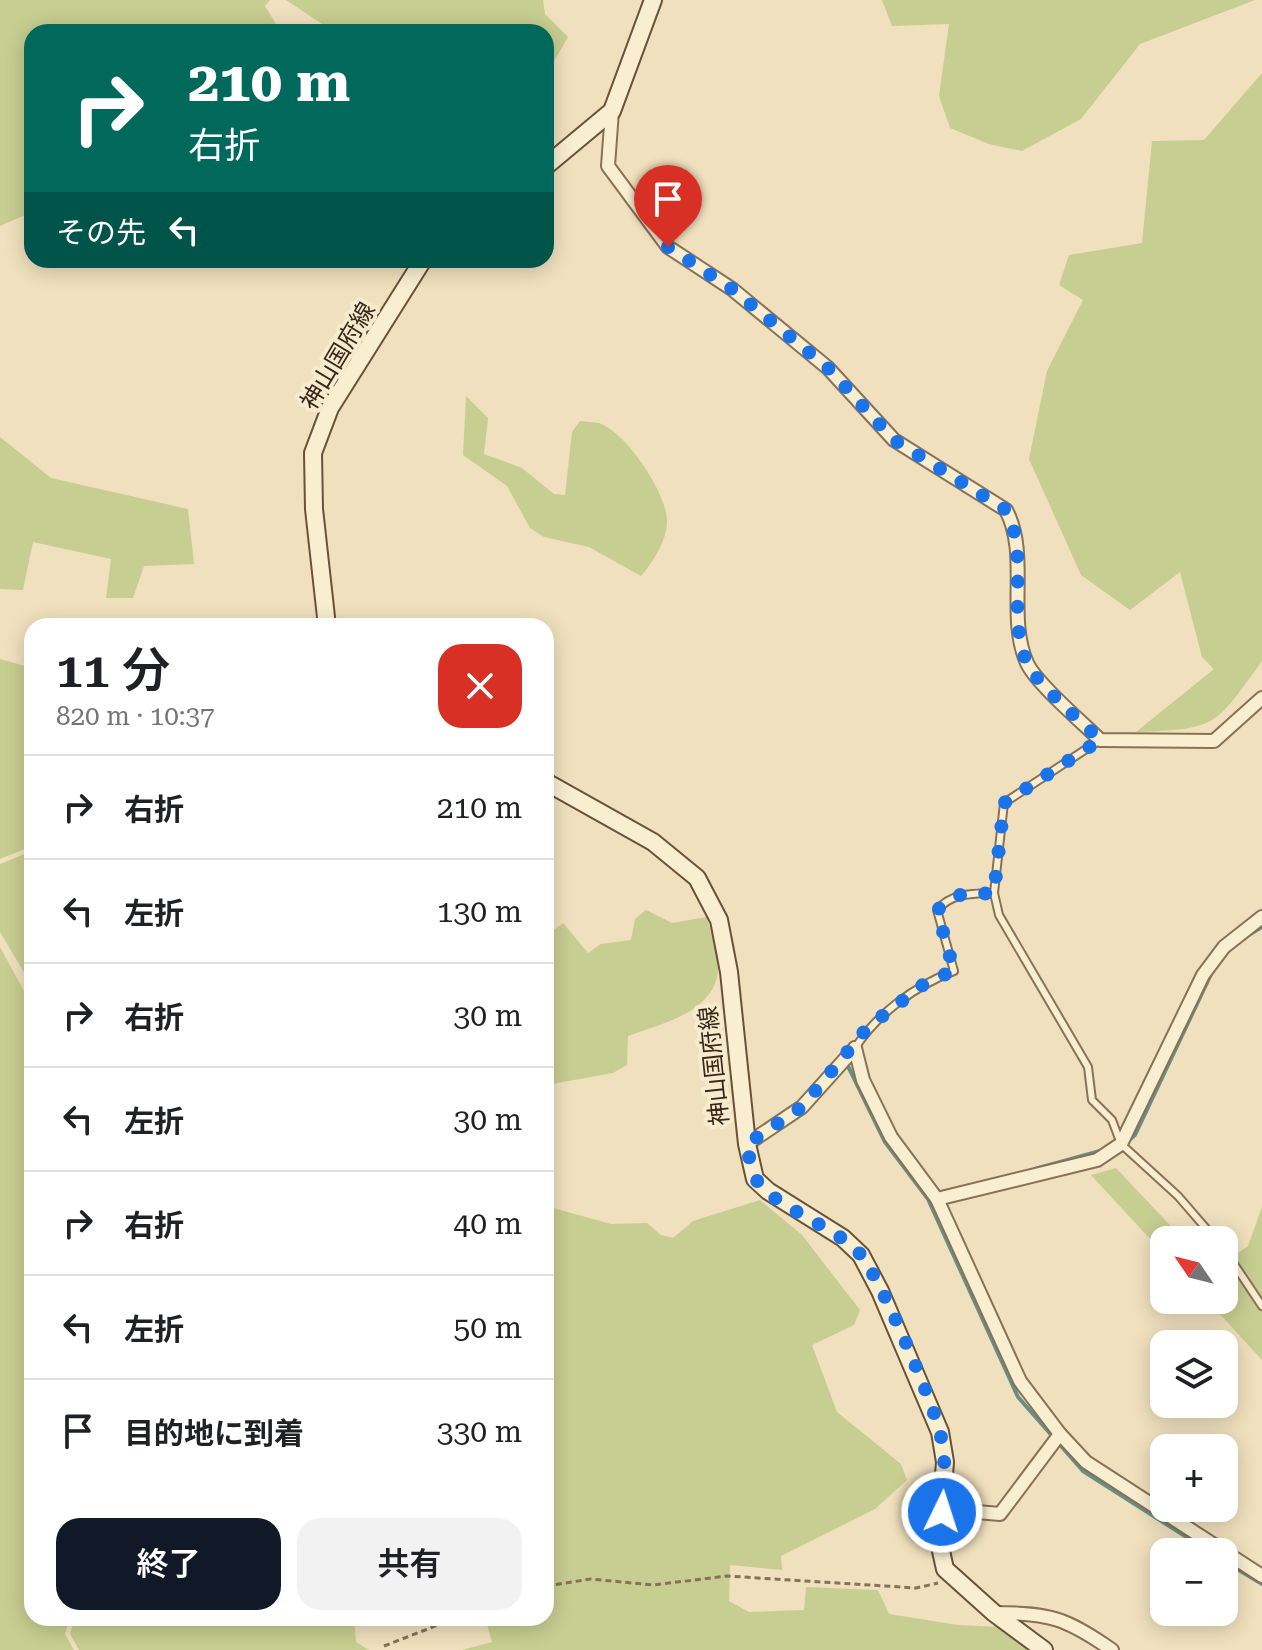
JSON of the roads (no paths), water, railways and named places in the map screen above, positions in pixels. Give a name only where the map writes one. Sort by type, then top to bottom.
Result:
[{"type":"main road","points":[[554,159],[612,111],[653,0]]},
{"type":"main road","name":"神山国府線","points":[[326,618],[314,509],[313,453],[330,408],[418,268]]},
{"type":"main road","name":"神山国府線","points":[[554,786],[653,842],[681,862],[702,887],[719,920],[729,972],[747,1144],[755,1179],[843,1238],[861,1255],[880,1291],[937,1424],[945,1462],[939,1542],[945,1569],[994,1613],[1044,1650]]},
{"type":"street","points":[[612,111],[608,166],[668,247],[732,289],[828,368],[894,440],[1006,510],[1013,524],[1018,618],[1028,665],[1100,740],[1214,741],[1262,698]]},
{"type":"street","points":[[937,1199],[1097,1160],[1121,1144],[1203,975],[1224,947],[1262,917]]},
{"type":"street","points":[[747,1144],[802,1107],[855,1048]]},
{"type":"street","points":[[855,1048],[863,1080],[891,1137],[937,1199],[1020,1381],[1056,1439],[1086,1462],[1262,1576]]},
{"type":"street","points":[[944,1483],[977,1512],[1000,1514],[1056,1439]]},
{"type":"street","points":[[994,1613],[1040,1613],[1061,1619],[1112,1650]]},
{"type":"lane","points":[[1100,740],[1004,803],[994,893],[999,915],[1088,1067],[1092,1100],[1112,1120],[1121,1144],[1178,1196],[1204,1226]]},
{"type":"lane","points":[[855,1048],[868,1027],[928,981],[954,971],[937,910],[959,895],[994,893]]},
{"type":"lane","points":[[1238,1270],[1262,1306]]},
{"type":"waterway","points":[[1247,936],[1262,927]]},
{"type":"waterway","points":[[1128,1141],[1135,1135],[1213,970]]},
{"type":"waterway","points":[[847,1064],[885,1142],[928,1199],[1018,1397],[1083,1471],[1188,1538]]},
{"type":"waterway","points":[[1035,1169],[1100,1151]]},
{"type":"waterway","points":[[1238,1569],[1262,1584]]}]
